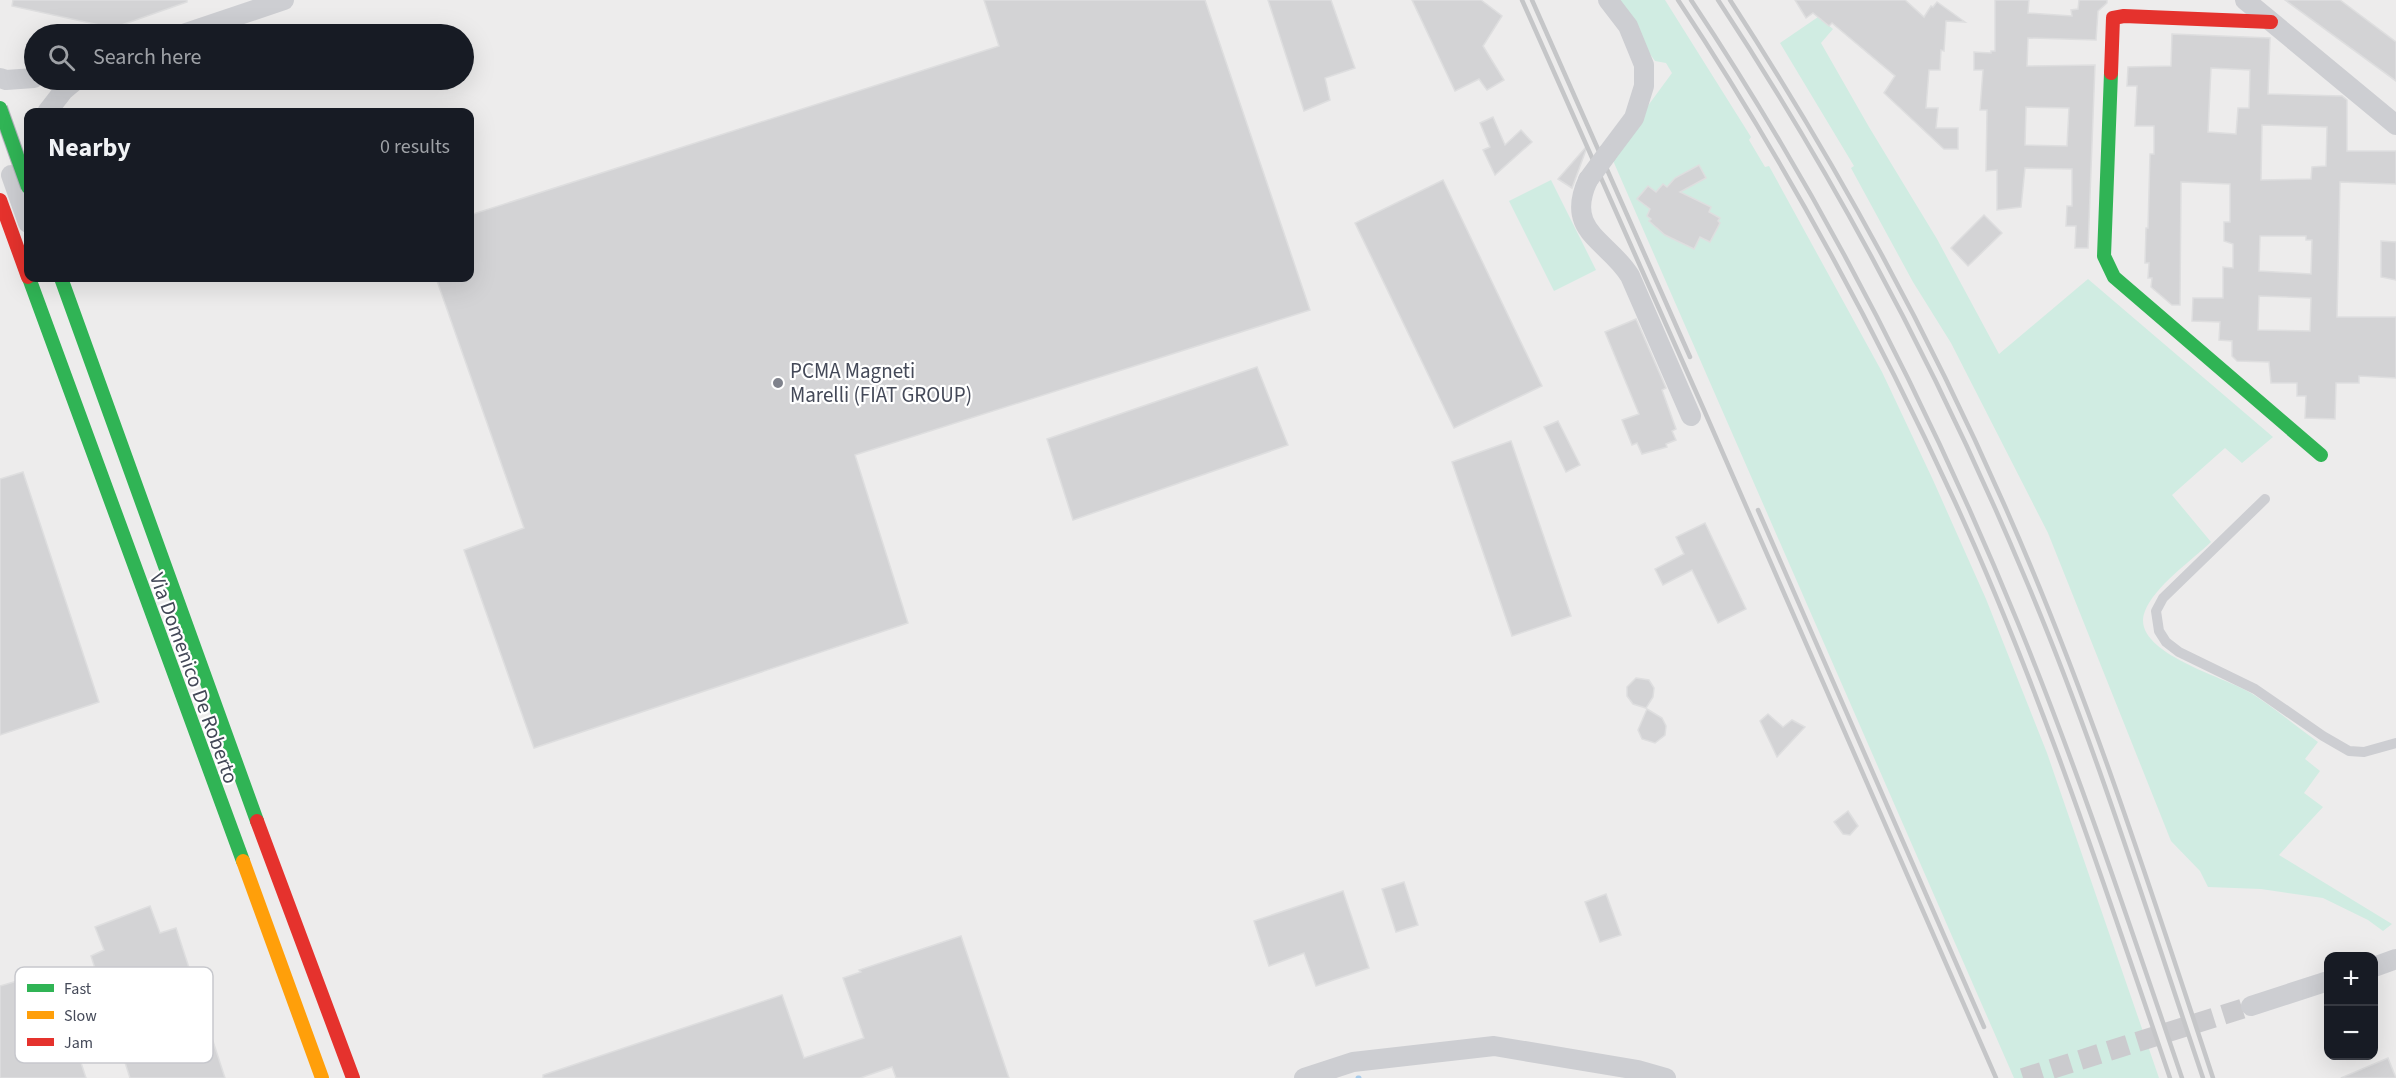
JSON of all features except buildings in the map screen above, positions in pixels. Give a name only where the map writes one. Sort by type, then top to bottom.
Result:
[{"type":"main road","points":[[2271,22],[2124,16],[2113,18],[2104,256],[2114,277],[2321,455]]},
{"type":"main road","points":[[0,108],[24,247]]},
{"type":"main road","points":[[31,282],[322,1078]]},
{"type":"main road","name":"Via Domenico De Roberto","points":[[49,282],[339,1078]]},
{"type":"main road","points":[[62,282],[266,846],[353,1078]]},
{"type":"street","points":[[213,24],[284,0]]},
{"type":"street","points":[[1608,0],[1628,26],[1644,65],[1644,86],[1634,118],[1588,180],[1582,192],[1581,206],[1584,222],[1594,240],[1622,264],[1630,276],[1691,416]]},
{"type":"street","points":[[2245,0],[2396,125]]},
{"type":"street","points":[[0,78],[6,80],[24,79]]},
{"type":"street","points":[[50,108],[64,90]]},
{"type":"street","points":[[0,145],[24,214]]},
{"type":"street","points":[[15,193],[24,168]]},
{"type":"street","points":[[2378,965],[2396,959]]},
{"type":"street","points":[[2251,1006],[2324,982]]},
{"type":"street","points":[[1304,1078],[1353,1062],[1494,1046],[1638,1070],[1666,1078]]},
{"type":"lane","points":[[2265,499],[2163,598],[2156,611],[2159,631],[2166,642],[2179,652],[2255,689],[2349,751],[2364,752],[2396,743]]},
{"type":"green space","points":[[1611,0],[1665,0],[1751,137],[1749,140],[1765,167],[1769,166],[1882,372],[1986,599],[2047,753],[2159,1078],[2014,1078],[1611,156],[1672,73],[1666,63],[1655,61]]},
{"type":"green space","points":[[1818,17],[1833,29],[1821,43],[1937,239],[1999,354],[2088,279],[2273,437],[2242,463],[2225,448],[2172,495],[2211,542],[2156,593],[2145,611],[2144,626],[2151,639],[2164,651],[2251,693],[2318,742],[2305,759],[2320,771],[2304,793],[2323,807],[2279,855],[2392,924],[2383,931],[2368,920],[2323,898],[2261,889],[2208,887],[2200,871],[2171,841],[2048,533],[1951,343],[1913,282],[1851,168],[1854,166],[1780,43]]},
{"type":"green space","points":[[1551,180],[1596,270],[1554,291],[1509,201]]},
{"type":"tunnel","points":[[2023,1078],[2251,1006]]},
{"type":"railway","points":[[1522,0],[1996,1078]]},
{"type":"railway","points":[[1532,0],[1690,357]]},
{"type":"railway","points":[[1678,0],[1755,121],[1826,246],[1893,373],[1955,502],[2015,643],[2070,787],[2170,1078]]},
{"type":"railway","points":[[1691,0],[1739,74],[1828,226],[1870,303],[1948,462],[2018,623],[2062,736],[2182,1078]]},
{"type":"railway","points":[[1718,0],[1804,138],[1884,279],[1991,498],[2073,697],[2203,1078]]},
{"type":"railway","points":[[1730,0],[1806,121],[1877,245],[1942,372],[2003,502],[2062,643],[2089,715],[2213,1078]]},
{"type":"railway","points":[[1758,510],[1984,1027]]},
{"type":"traffic: fast","points":[[2111,73],[2104,256],[2114,277],[2321,455]]},
{"type":"traffic: fast","points":[[0,108],[24,176]]},
{"type":"traffic: fast","points":[[30,282],[243,861]]},
{"type":"traffic: fast","points":[[62,282],[257,821]]},
{"type":"traffic: slow","points":[[243,861],[322,1078]]},
{"type":"traffic: jam","points":[[2111,73],[2113,18],[2124,16],[2271,22]]},
{"type":"traffic: jam","points":[[0,200],[24,266]]},
{"type":"traffic: jam","points":[[257,821],[353,1078]]},
{"type":"place","name":"PCMA Magneti Marelli (FIAT GROUP)","points":[[778,383]]}]
